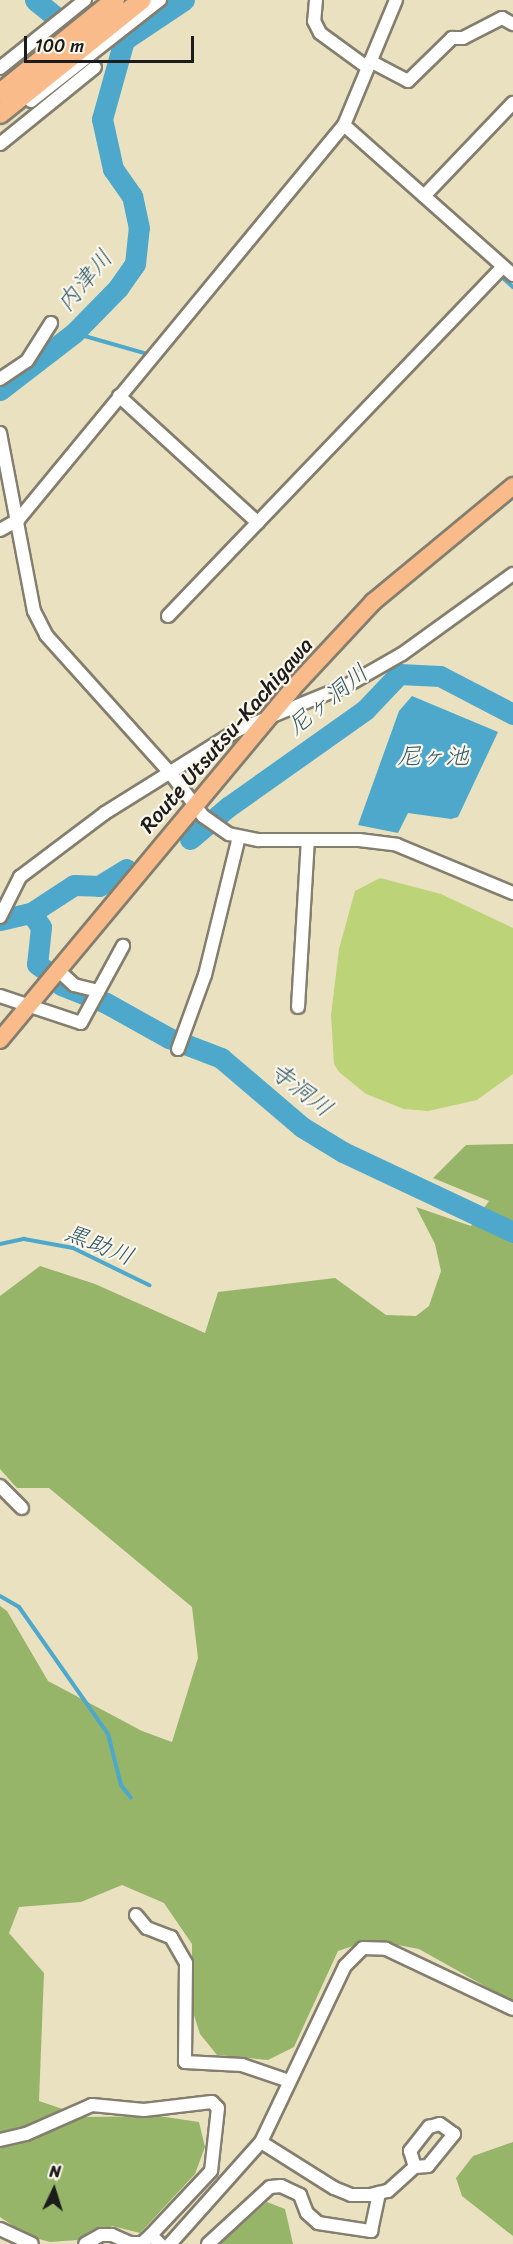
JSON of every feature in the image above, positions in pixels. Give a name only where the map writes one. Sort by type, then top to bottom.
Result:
[{"type":"highway","points":[[0,114],[142,0]]},
{"type":"highway","points":[[0,93],[109,5]]},
{"type":"main road","name":"Route Utsutsu-Kachigawa","points":[[0,1040],[58,970],[199,811],[269,716],[373,602],[513,486]]},
{"type":"street","points":[[0,68],[85,0]]},
{"type":"street","points":[[31,101],[160,0]]},
{"type":"street","points":[[316,0],[314,21],[320,33],[369,64],[408,81],[452,38],[464,38],[502,18],[513,24]]},
{"type":"street","points":[[0,530],[18,520],[344,125],[396,0]]},
{"type":"street","points":[[0,144],[94,67]]},
{"type":"street","points":[[424,196],[513,103]]},
{"type":"street","points":[[344,125],[513,275]]},
{"type":"street","points":[[168,615],[503,267]]},
{"type":"street","points":[[0,379],[27,361],[51,324]]},
{"type":"street","points":[[119,396],[258,523]]},
{"type":"street","points":[[1,437],[34,611],[46,635],[171,774],[199,811],[214,825],[238,837],[397,845],[513,893]]},
{"type":"street","points":[[0,917],[20,877],[105,813],[171,774],[238,730],[346,686],[402,654],[513,574]]},
{"type":"street","points":[[178,1048],[205,975],[238,837]]},
{"type":"street","points":[[298,1007],[308,840]]},
{"type":"street","points":[[0,996],[81,1023],[123,946]]},
{"type":"street","points":[[58,970],[74,985],[98,991]]},
{"type":"street","points":[[0,1486],[22,1508]]},
{"type":"street","points":[[136,1915],[147,1928],[171,1937],[186,1963],[185,2062],[242,2066],[289,2081]]},
{"type":"street","points":[[170,2244],[261,2142],[345,1966],[363,1948],[386,1949],[513,2009]]},
{"type":"street","points":[[0,2140],[26,2134],[92,2105],[144,2110],[212,2102],[218,2108],[211,2171],[156,2240],[130,2243],[112,2235],[101,2235],[85,2244]]},
{"type":"street","points":[[261,2142],[334,2188],[351,2195],[388,2191],[415,2167]]},
{"type":"street","points":[[208,2244],[270,2187],[281,2186],[300,2195],[307,2213],[318,2223],[371,2231],[379,2193]]},
{"type":"street","points":[[0,2229],[32,2244]]},
{"type":"green space","points":[[380,878],[441,894],[513,928],[513,1074],[477,1100],[428,1111],[404,1109],[366,1094],[339,1072],[334,1064],[331,1015],[339,949],[355,891]]},
{"type":"green space","points":[[513,1144],[513,2002],[419,1949],[371,1940],[338,1951],[294,2047],[268,2060],[217,2055],[200,2034],[192,2009],[192,1944],[164,1903],[122,1885],[81,1902],[19,1907],[9,1933],[44,1973],[39,2101],[86,2117],[159,2116],[199,2122],[205,2147],[195,2174],[140,2233],[112,2226],[77,2240],[50,2242],[28,2236],[0,2217],[0,1606],[7,1611],[48,1681],[142,1731],[172,1742],[198,1658],[192,1607],[49,1488],[17,1488],[0,1469],[0,1296],[40,1266],[95,1284],[205,1333],[218,1292],[335,1278],[386,1315],[416,1316],[429,1306],[441,1271],[435,1244],[416,1207],[471,1226],[489,1201],[433,1178],[466,1145]]},
{"type":"green space","points":[[513,2142],[513,2236],[462,2196],[456,2178],[473,2156]]},
{"type":"green space","points":[[267,2202],[285,2209],[293,2244],[220,2244]]},
{"type":"water","name":"尼ヶ池","points":[[412,696],[498,732],[458,817],[451,819],[408,813],[398,833],[358,825],[399,711]]},
{"type":"waterway","points":[[35,0],[57,18]]},
{"type":"waterway","points":[[124,40],[184,0]]},
{"type":"waterway","name":"内津川","points":[[0,390],[74,333],[118,288],[135,264],[139,228],[132,196],[113,169],[102,119],[124,40],[127,7]]},
{"type":"waterway","points":[[504,279],[513,287]]},
{"type":"waterway","points":[[74,333],[147,354]]},
{"type":"waterway","name":"尼ヶ洞川","points":[[190,839],[228,807],[365,710],[399,674],[440,676],[513,714]]},
{"type":"waterway","name":"尼ヶ洞川","points":[[0,920],[31,913],[74,885],[99,886],[126,869]]},
{"type":"waterway","name":"寺洞川","points":[[31,913],[41,927],[37,964],[44,969]]},
{"type":"waterway","name":"寺洞川","points":[[61,985],[106,1003],[169,1038],[221,1058],[302,1127],[343,1152],[513,1232]]},
{"type":"waterway","name":"黒助川","points":[[0,1244],[24,1239],[73,1248],[149,1285]]},
{"type":"waterway","points":[[0,1596],[19,1607],[108,1734],[121,1785],[131,1798]]}]
